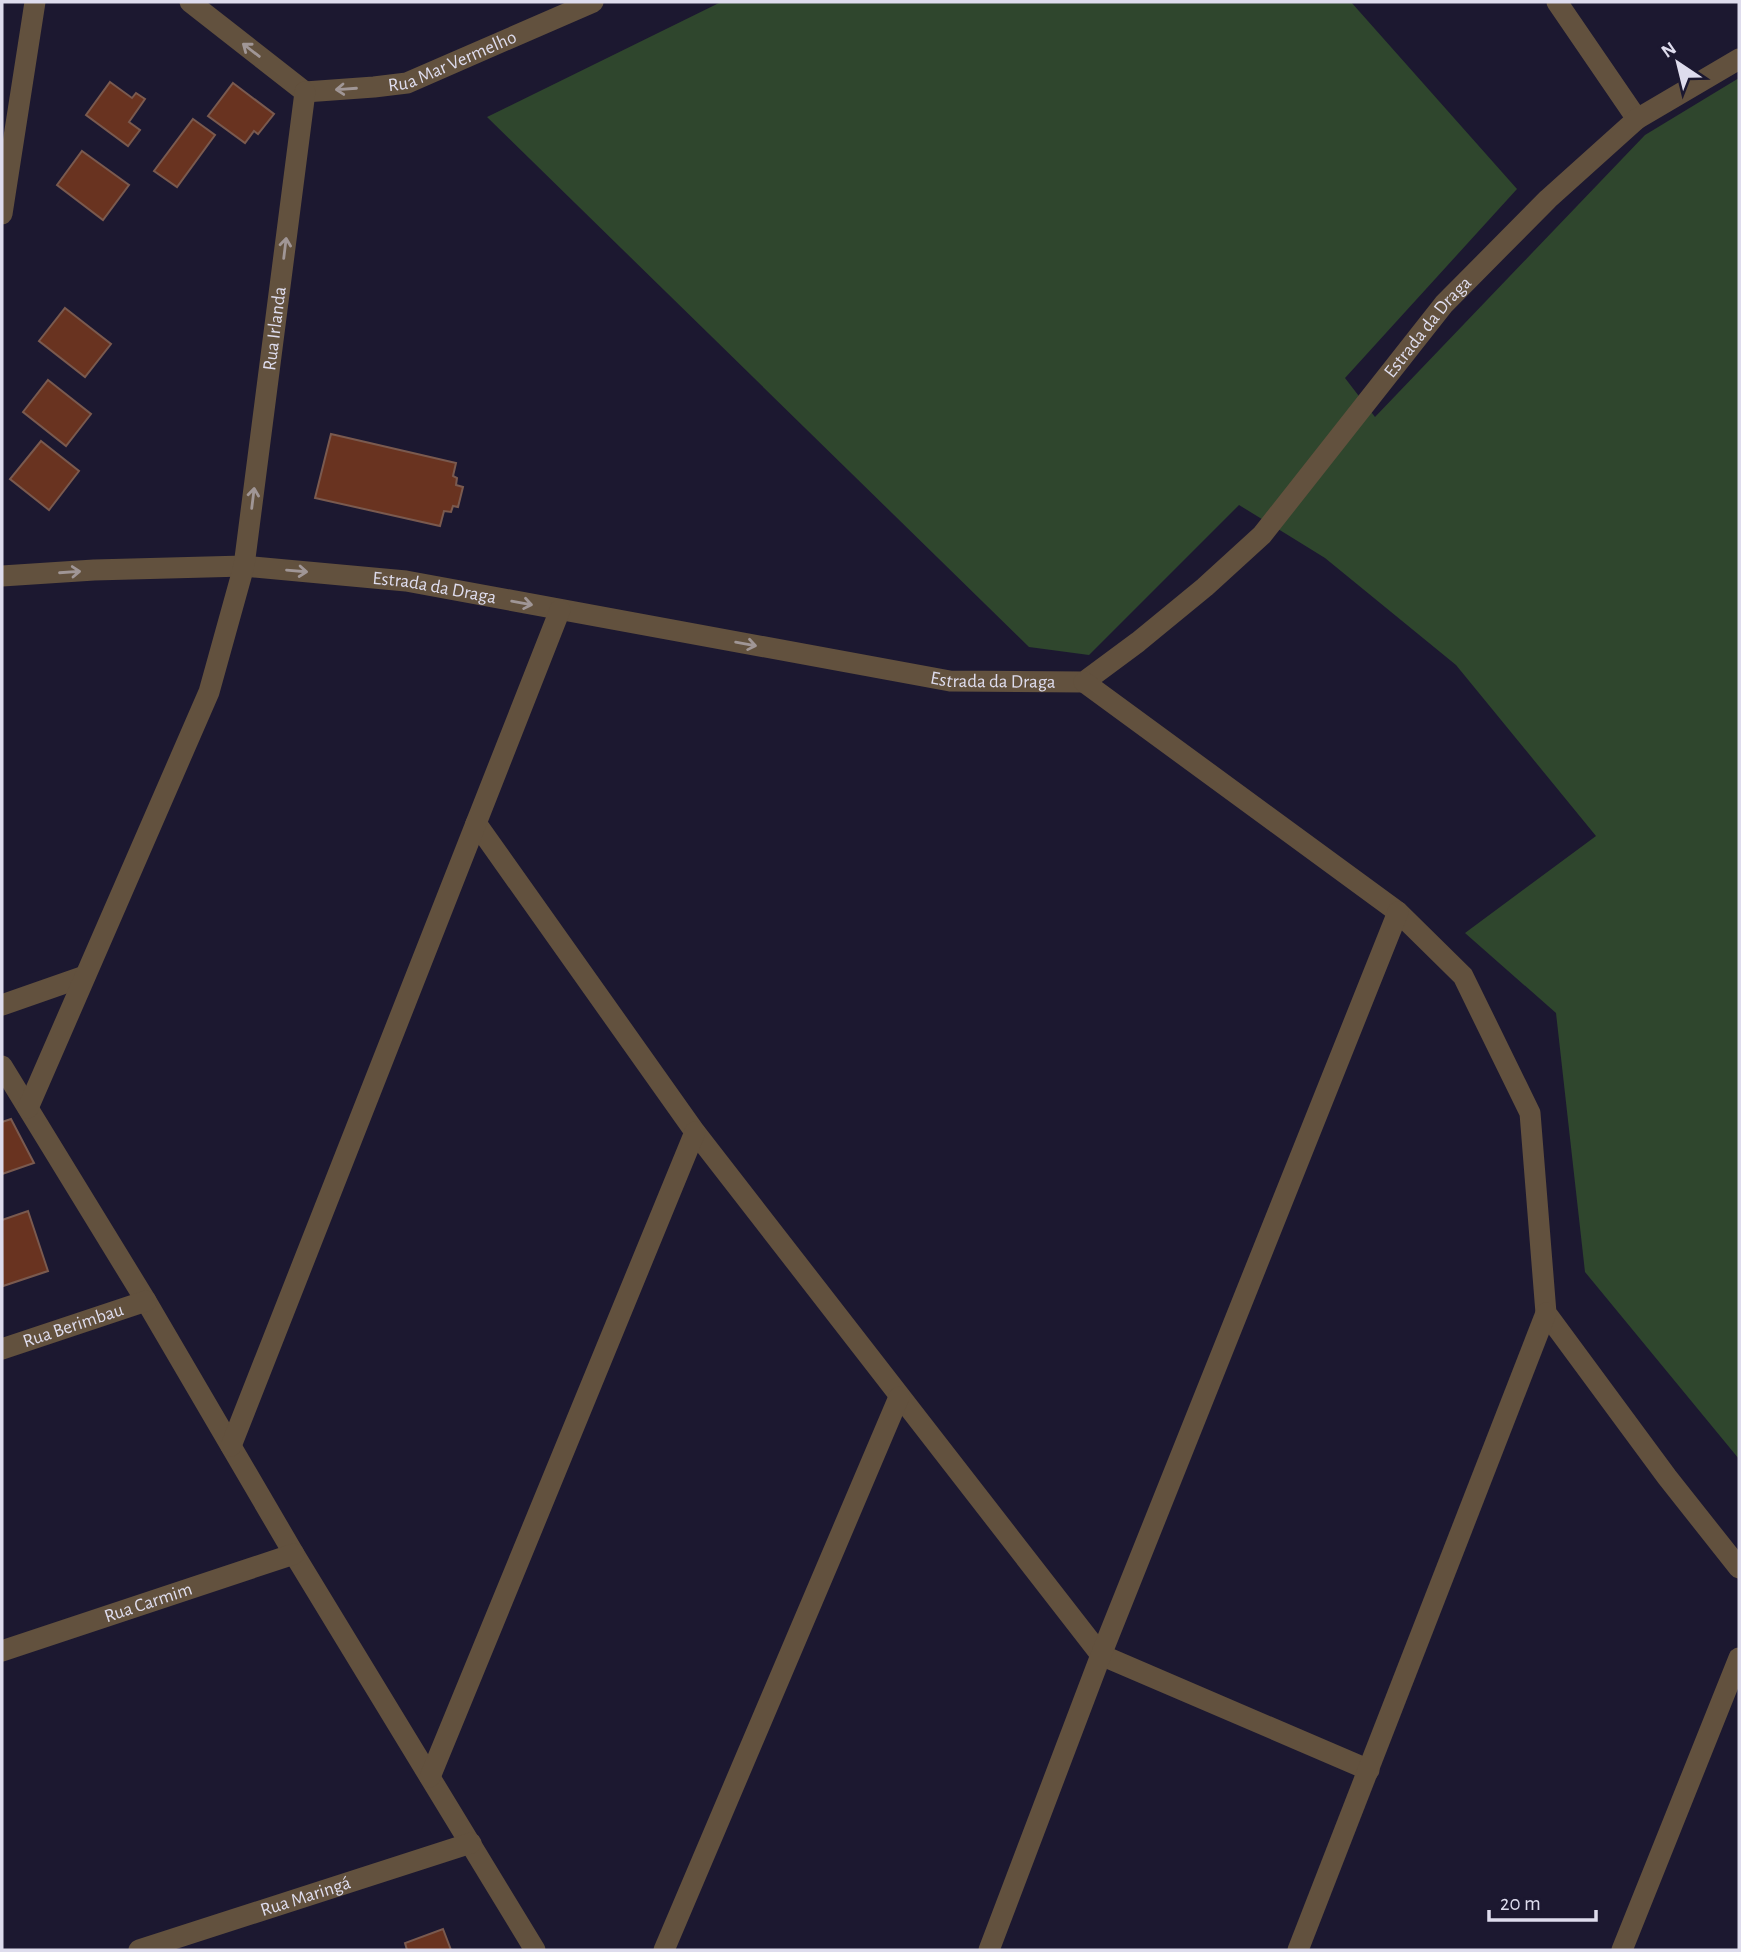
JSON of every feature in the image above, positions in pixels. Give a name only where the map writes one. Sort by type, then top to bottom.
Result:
[{"type":"street","points":[[2,214],[35,2]]},
{"type":"street","points":[[190,2],[305,92]]},
{"type":"street","name":"Rua Mar Vermelho","points":[[305,92],[407,83],[593,2]]},
{"type":"street","points":[[1557,2],[1637,119]]},
{"type":"street","name":"Estrada da Draga","points":[[2,576],[94,570],[244,566],[406,581],[950,681],[1084,682],[1167,619],[1262,535],[1444,304],[1548,199],[1637,119],[1739,59]]},
{"type":"street","name":"Rua Irlanda","points":[[28,1108],[209,692],[244,566],[305,92]]},
{"type":"street","points":[[231,1447],[560,610]]},
{"type":"street","points":[[1084,682],[1398,912],[1463,976],[1530,1113],[1546,1313],[1298,1950]]},
{"type":"street","points":[[476,823],[695,1132],[1101,1655],[1369,1770]]},
{"type":"street","points":[[989,1950],[1101,1655],[1398,912]]},
{"type":"street","points":[[2,1006],[85,976]]},
{"type":"street","points":[[2,1066],[535,1950]]},
{"type":"street","points":[[430,1777],[695,1132]]},
{"type":"street","name":"Rua Berimbau","points":[[2,1349],[146,1301]]},
{"type":"street","points":[[1546,1313],[1667,1477],[1739,1568]]},
{"type":"street","points":[[664,1950],[899,1397]]},
{"type":"street","name":"Rua Carmim","points":[[2,1651],[294,1554]]},
{"type":"street","points":[[1622,1950],[1739,1658]]},
{"type":"street","name":"Rua Maringá","points":[[139,1950],[471,1843]]},
{"type":"green space","points":[[721,2],[1351,2],[1517,189],[1345,378],[1375,417],[1645,135],[1739,78],[1739,1459],[1585,1272],[1556,1013],[1465,933],[1596,836],[1456,665],[1325,558],[1239,505],[1089,655],[1029,647],[487,117]]},
{"type":"building","points":[[110,82],[132,98],[136,93],[145,99],[129,122],[140,130],[128,146],[86,115]]},
{"type":"building","points":[[233,83],[274,114],[258,134],[254,131],[245,143],[208,116]]},
{"type":"building","points":[[193,119],[215,135],[177,187],[154,171]]},
{"type":"building","points":[[82,151],[129,185],[103,220],[57,185]]},
{"type":"building","points":[[65,308],[111,344],[85,377],[39,341]]},
{"type":"building","points":[[48,380],[91,414],[66,446],[23,412]]},
{"type":"building","points":[[331,434],[456,463],[453,476],[457,478],[456,485],[463,487],[458,507],[453,506],[451,512],[444,511],[440,526],[315,498]]},
{"type":"building","points":[[41,441],[79,471],[49,510],[10,479]]},
{"type":"building","points":[[11,1119],[34,1163],[2,1174],[2,1122]]},
{"type":"building","points":[[28,1211],[48,1271],[3,1286],[2,1220]]},
{"type":"building","points":[[443,1929],[451,1950],[407,1950],[405,1943]]}]
